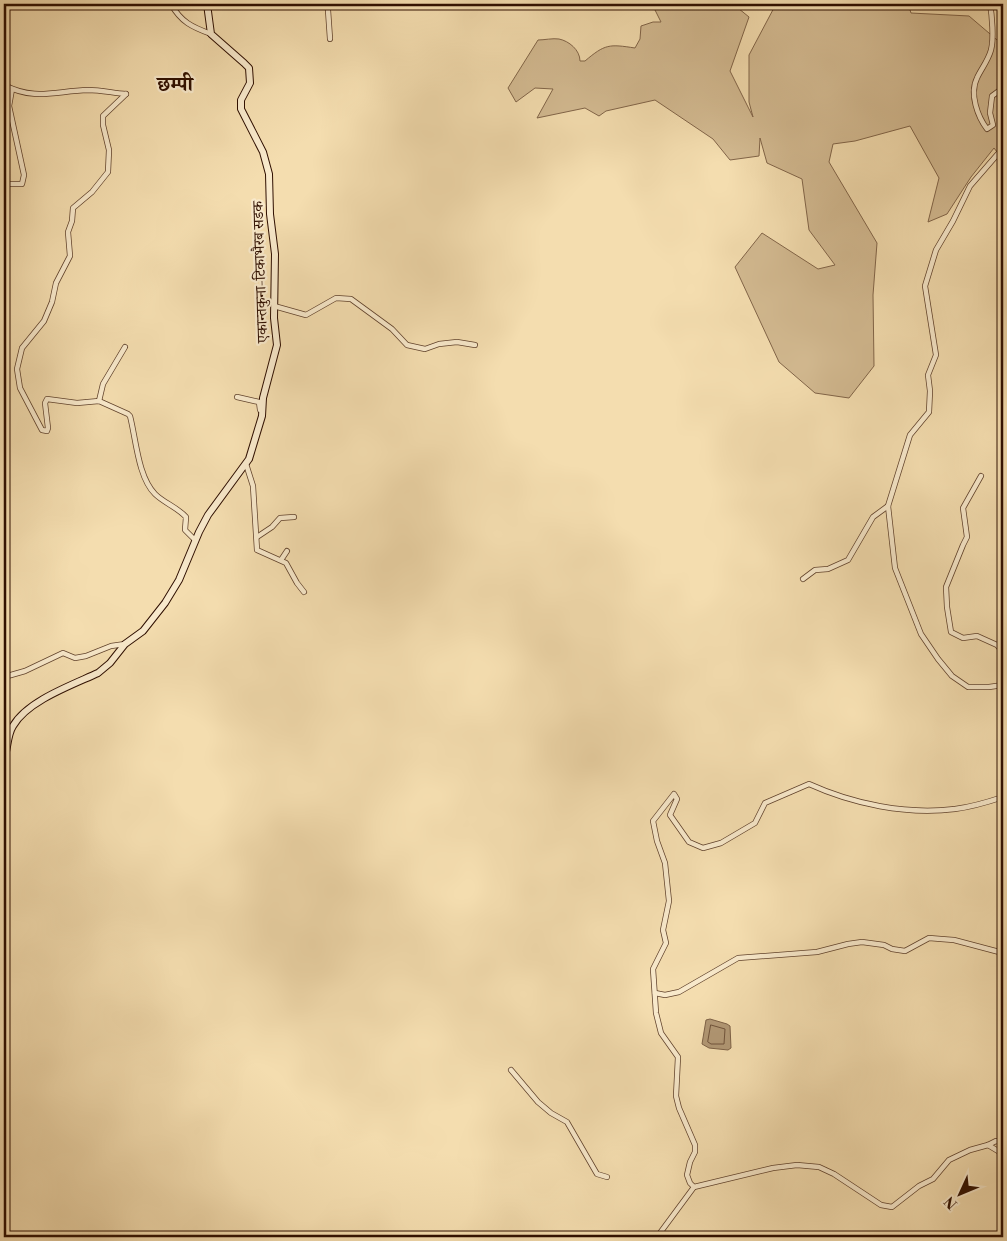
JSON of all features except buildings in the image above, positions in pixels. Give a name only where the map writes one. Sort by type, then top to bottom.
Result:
[{"type":"main road","points":[[207,4],[211,34]]},
{"type":"main road","name":"एकान्तकुना-टिकाभैरब सडक","points":[[4,759],[13,726],[24,712],[41,701],[98,673],[110,663],[125,644],[143,631],[165,604],[179,580],[195,540],[208,515],[234,477],[246,464],[262,416],[263,398],[277,345],[274,322],[275,254],[270,214],[269,174],[263,152],[242,113],[241,100],[250,83],[250,73],[244,62],[211,34]]},
{"type":"street","points":[[143,4],[150,4]]},
{"type":"street","points":[[171,4],[182,20],[196,29],[211,34]]},
{"type":"street","points":[[326,4],[330,39]]},
{"type":"street","points":[[990,4],[992,49],[985,67],[976,79],[974,90],[979,118],[988,129],[993,126],[990,113],[992,96],[1003,88]]},
{"type":"street","points":[[4,85],[20,93],[33,95],[101,90],[126,94],[104,116],[103,125],[109,150],[108,172],[92,192],[72,208],[72,221],[68,232],[70,256],[56,283],[52,302],[44,321],[22,348],[17,369],[20,388],[44,431],[47,431],[48,428],[45,403],[47,399],[77,403],[98,401],[126,412],[130,416],[146,482],[154,494],[180,510],[186,517],[186,532],[195,540]]},
{"type":"street","points":[[4,184],[22,184],[24,174],[10,106],[12,89]]},
{"type":"street","points":[[1003,148],[970,186],[936,250],[925,286],[936,355],[928,375],[930,391],[929,412],[910,435],[888,506],[895,568],[921,634],[952,676],[968,687],[1003,685]]},
{"type":"street","points":[[274,306],[306,316],[336,298],[350,299],[392,329],[408,345],[425,349],[440,344],[457,342],[475,345]]},
{"type":"street","points":[[98,401],[103,384],[125,347]]},
{"type":"street","points":[[237,397],[259,402],[262,416]]},
{"type":"street","points":[[246,464],[253,486],[257,537],[256,550],[281,560],[288,565],[304,592]]},
{"type":"street","points":[[981,476],[963,508],[968,537],[962,545],[946,588],[946,606],[951,632],[963,638],[977,636],[996,645],[1003,652]]},
{"type":"street","points":[[803,579],[816,570],[828,569],[848,560],[873,517],[888,506]]},
{"type":"street","points":[[257,537],[272,527],[280,518],[294,517]]},
{"type":"street","points":[[281,560],[287,551]]},
{"type":"street","points":[[4,677],[25,671],[63,653],[75,658],[86,656],[111,646],[125,644]]},
{"type":"street","points":[[694,1187],[687,1175],[695,1152],[695,1145],[679,1108],[676,1096],[678,1057],[661,1032],[656,1013],[653,984],[654,969],[666,942],[663,930],[669,901],[665,863],[652,821],[674,794],[677,799],[670,815],[688,842],[703,848],[721,843],[755,823],[765,803],[809,784],[835,796],[883,807],[925,811],[956,809],[1003,797]]},
{"type":"street","points":[[655,993],[679,992],[738,958],[817,952],[862,942],[884,945],[892,949],[905,951],[929,938],[941,938],[962,941],[1003,953]]},
{"type":"street","points":[[511,1070],[538,1102],[551,1113],[567,1122],[598,1174],[608,1177]]},
{"type":"street","points":[[657,1237],[694,1187],[773,1168],[797,1165],[819,1167],[834,1174],[881,1205],[892,1207],[919,1186],[933,1179],[949,1160],[996,1141],[1003,1142]]},
{"type":"street","points":[[988,1145],[1003,1154]]},
{"type":"shaded area","points":[[652,4],[733,4],[749,17],[730,71],[753,117],[749,102],[749,55],[776,4],[908,4],[911,13],[969,16],[1003,45],[1003,160],[994,148],[971,177],[947,214],[928,222],[939,178],[910,126],[855,141],[833,144],[829,162],[877,243],[873,295],[874,366],[849,398],[815,393],[779,362],[735,267],[762,233],[818,269],[835,265],[809,230],[802,179],[767,163],[760,138],[759,156],[730,160],[713,139],[655,100],[606,111],[599,116],[585,108],[537,118],[553,89],[535,88],[516,102],[508,88],[538,40],[563,40],[576,50],[580,61],[585,61],[603,48],[619,46],[635,48],[640,39],[641,26],[653,22],[661,22]]},
{"type":"water","points":[[710,1019],[730,1026],[731,1048],[728,1050],[709,1048],[702,1044],[706,1020]]},
{"type":"district","name":"छम्पी","points":[[175,84]]}]
